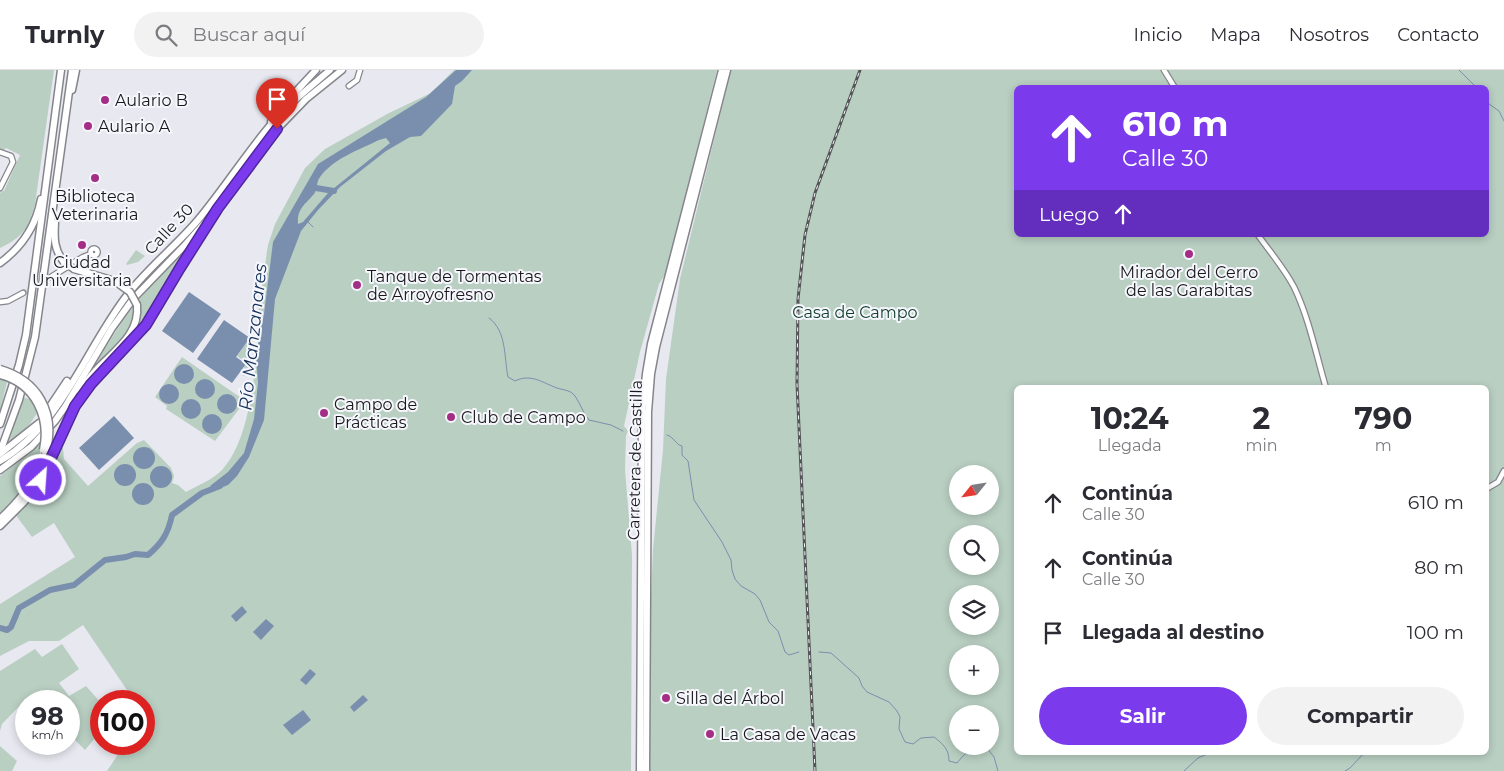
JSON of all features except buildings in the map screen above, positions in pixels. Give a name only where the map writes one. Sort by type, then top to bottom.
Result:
[{"type":"highway","points":[[0,424],[19,366],[30,311],[61,70]]},
{"type":"highway","points":[[1,452],[17,406],[36,337],[72,70]]},
{"type":"highway","points":[[68,98],[74,88],[76,70]]},
{"type":"highway","points":[[270,126],[275,114],[316,70]]},
{"type":"highway","name":"Calle 30","points":[[0,460],[16,450],[40,428],[56,407],[128,293],[199,218],[270,126],[299,96],[330,70]]},
{"type":"highway","points":[[256,155],[291,114],[342,70]]},
{"type":"highway","name":"Carretera de Castilla","points":[[640,771],[646,374],[651,344],[722,70]]},
{"type":"highway","name":"Carretera de Castilla","points":[[645,413],[656,347],[727,70]]},
{"type":"highway","points":[[256,155],[282,130]]},
{"type":"highway","points":[[0,263],[20,245],[35,219],[41,200],[47,159],[52,144]]},
{"type":"highway","name":"Calle 30","points":[[0,470],[31,448],[45,433],[65,407],[112,328],[133,299],[218,208],[256,155]]},
{"type":"highway","points":[[56,189],[55,244],[59,256],[74,269],[115,281],[130,292],[137,305],[137,320],[130,335],[96,370],[65,407]]},
{"type":"highway","points":[[0,526],[35,489],[46,471],[75,406],[91,384],[146,325],[218,208]]},
{"type":"highway","points":[[1,452],[39,423],[111,313],[117,308]]},
{"type":"highway","points":[[0,369],[23,379],[40,398],[46,409],[50,435],[45,450],[28,483],[0,519]]},
{"type":"highway","points":[[0,375],[18,382],[36,400],[43,416],[45,450]]},
{"type":"highway","name":"Carretera de Castilla","points":[[644,447],[646,771]]},
{"type":"street","points":[[349,86],[357,80],[360,70]]},
{"type":"street","points":[[1164,70],[1173,85]]},
{"type":"street","points":[[0,152],[13,158],[0,188]]},
{"type":"street","points":[[1259,237],[1294,287],[1304,313],[1325,385]]},
{"type":"street","points":[[51,277],[91,254]]},
{"type":"street","points":[[0,302],[8,301],[23,292]]},
{"type":"street","points":[[1489,487],[1498,482],[1504,471]]},
{"type":"green space","points":[[0,70],[54,70],[33,212],[20,236],[0,248],[0,193],[4,191],[20,155],[6,148],[4,150],[0,149]]},
{"type":"green space","name":"Club de Campo","points":[[454,70],[717,70],[666,273],[659,284],[640,352],[624,426],[628,431],[626,436],[625,470],[632,555],[631,771],[107,771],[118,755],[155,755],[155,690],[127,690],[83,625],[59,641],[29,641],[0,656],[0,604],[75,557],[54,523],[32,537],[15,514],[37,493],[59,445],[63,448],[64,459],[88,486],[137,443],[144,440],[171,468],[174,476],[172,483],[178,485],[186,492],[209,480],[222,470],[232,457],[239,440],[250,402],[260,327],[258,317],[259,304],[268,245],[275,224],[305,168],[325,149],[389,113],[431,93]]},
{"type":"green space","name":"Casa de Campo","points":[[731,70],[1504,70],[1504,771],[650,771],[650,622],[653,549],[663,450],[666,379],[680,279]]},
{"type":"green space","points":[[186,248],[166,289],[146,321],[118,348],[95,366],[115,333],[136,304]]},
{"type":"green space","points":[[136,250],[145,256],[138,262],[127,265],[126,264]]},
{"type":"green space","points":[[251,337],[248,370],[244,376],[242,375],[246,370],[244,367],[247,363],[237,356]]},
{"type":"green space","points":[[182,357],[244,400],[215,441],[166,409],[167,406],[155,397]]},
{"type":"green space","points":[[0,379],[7,382],[0,411]]},
{"type":"green space","points":[[23,397],[35,401],[39,410],[30,424],[8,445]]},
{"type":"green space","points":[[42,441],[33,473],[23,489],[0,513],[0,476]]},
{"type":"green space","points":[[62,644],[79,669],[59,683],[64,690],[15,690],[15,710],[2,724],[0,731],[0,671],[35,649],[42,657]]},
{"type":"green space","points":[[86,686],[90,691],[90,744],[85,750],[80,745],[79,690]]},
{"type":"green space","points":[[0,746],[17,761],[12,771],[0,771]]},
{"type":"water","points":[[456,70],[472,70],[455,86],[452,104],[421,136],[410,137],[386,151],[340,187],[301,231],[275,299],[264,420],[249,457],[237,476],[228,485],[215,490],[210,486],[228,472],[244,453],[254,419],[258,383],[256,355],[264,314],[273,242],[318,164],[426,97]],"holes":[[[386,138],[390,143],[328,193],[303,222],[298,224],[300,210],[314,194],[319,179],[326,170],[347,155],[379,140]]]},
{"type":"water","points":[[189,292],[221,314],[193,353],[162,331]]},
{"type":"water","points":[[224,320],[250,338],[236,357],[246,364],[232,383],[197,359]]},
{"type":"water","points":[[184,364],[191,367],[194,374],[191,381],[184,384],[177,381],[174,374],[177,367]]},
{"type":"water","points":[[205,379],[212,382],[215,389],[212,396],[205,399],[198,396],[195,389],[198,382]]},
{"type":"water","points":[[169,384],[176,387],[179,394],[176,401],[169,404],[162,401],[159,394],[162,387]]},
{"type":"water","points":[[227,394],[234,397],[237,404],[234,411],[227,414],[220,411],[217,404],[220,397]]},
{"type":"water","points":[[191,399],[198,402],[201,409],[198,416],[191,419],[184,416],[181,409],[184,402]]},
{"type":"water","points":[[212,414],[219,417],[222,424],[219,431],[212,434],[205,431],[202,424],[205,417]]},
{"type":"water","points":[[114,416],[134,438],[99,470],[79,448]]},
{"type":"water","points":[[140,447],[148,447],[155,454],[155,462],[148,469],[140,469],[133,462],[133,454]]},
{"type":"water","points":[[121,464],[129,464],[136,471],[136,479],[129,486],[121,486],[114,479],[114,471]]},
{"type":"water","points":[[157,466],[165,466],[172,473],[172,481],[165,488],[157,488],[150,481],[150,473]]},
{"type":"water","points":[[139,483],[147,483],[154,490],[154,498],[147,505],[139,505],[132,498],[132,490]]},
{"type":"water","points":[[242,606],[247,612],[236,622],[231,616]]},
{"type":"water","points":[[266,619],[274,626],[261,640],[253,632]]},
{"type":"water","points":[[310,669],[316,674],[306,685],[300,680]]},
{"type":"water","points":[[363,695],[368,700],[354,712],[350,707]]},
{"type":"water","points":[[303,710],[311,720],[292,735],[283,725]]},
{"type":"waterway","points":[[1459,70],[1474,85]]},
{"type":"waterway","points":[[1489,104],[1499,111],[1504,121]]},
{"type":"waterway","name":"Río Manzanares","points":[[310,187],[334,191]]},
{"type":"waterway","points":[[308,222],[313,227]]},
{"type":"waterway","points":[[489,318],[495,323],[502,337],[508,377],[515,381],[532,378],[569,391],[575,396],[589,420],[611,425],[623,431]]},
{"type":"waterway","points":[[667,435],[682,446],[682,455],[688,461],[694,500],[722,542],[731,560],[735,579],[741,586],[755,594],[760,600],[769,622],[778,631],[785,652],[789,655],[799,652]]},
{"type":"waterway","name":"Río Manzanares","points":[[0,628],[7,630],[11,627],[19,608],[50,590],[74,585],[105,560],[135,554],[148,555],[164,538],[172,515],[202,493],[220,486]]},
{"type":"waterway","points":[[819,652],[831,653],[859,678],[867,692],[889,702],[900,717],[899,729],[905,742],[913,744],[921,738],[934,737],[945,747],[949,761],[957,763],[970,751],[986,747],[994,757],[998,771]]},
{"type":"waterway","points":[[1184,771],[1198,758],[1205,755]]},
{"type":"waterway","points":[[1345,771],[1362,755]]},
{"type":"tunnel","points":[[23,293],[51,277]]},
{"type":"railway","points":[[815,771],[797,384],[798,299],[805,235],[815,193],[860,70]]},
{"type":"place","name":"Aulario B","points":[[105,100]]},
{"type":"place","name":"Aulario A","points":[[88,126]]},
{"type":"place","name":"Biblioteca Veterinaria","points":[[95,178]]},
{"type":"place","name":"Ciudad Universitaria","points":[[82,245]]},
{"type":"place","name":"Mirador del Cerro de las Garabitas","points":[[1189,254]]},
{"type":"place","name":"Tanque de Tormentas de Arroyofresno","points":[[357,285]]},
{"type":"place","name":"Campo de Prácticas","points":[[324,413]]},
{"type":"place","name":"Club de Campo","points":[[451,417]]},
{"type":"place","name":"Silla del Árbol","points":[[666,698]]},
{"type":"place","name":"La Casa de Vacas","points":[[710,734]]},
{"type":"route","points":[[41,480],[75,406],[91,384],[138,336],[154,314],[180,268],[218,208],[277,129]]}]
